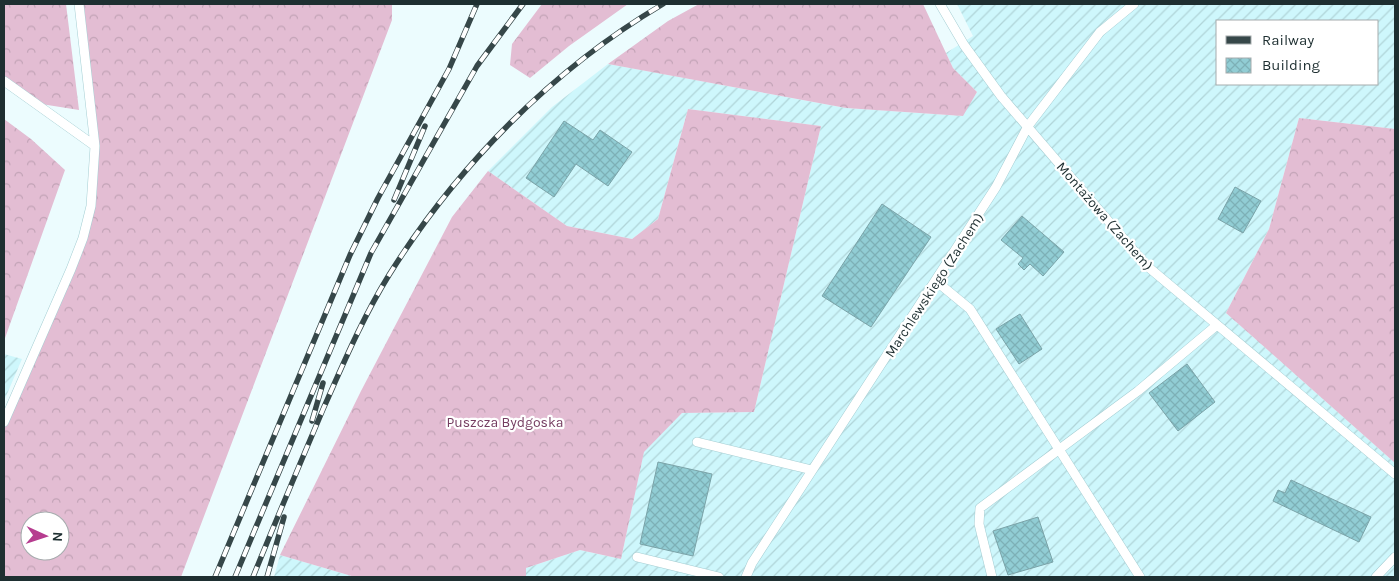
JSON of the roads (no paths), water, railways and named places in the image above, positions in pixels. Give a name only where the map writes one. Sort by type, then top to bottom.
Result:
[{"type":"lane","points":[[4,422],[83,238],[91,206],[95,146],[79,4]]},
{"type":"lane","name":"Montażowa (Zachem)","points":[[940,4],[964,45],[1001,96],[1147,266],[1395,474]]},
{"type":"lane","name":"Marchlewskiego (Zachem)","points":[[746,577],[752,563],[996,187],[1028,126],[1100,32],[1134,4]]},
{"type":"lane","points":[[4,80],[95,146]]},
{"type":"lane","points":[[936,281],[970,309],[1140,577]]},
{"type":"lane","points":[[992,577],[979,524],[980,508],[1138,391],[1217,325]]},
{"type":"lane","points":[[698,442],[812,470]]},
{"type":"lane","points":[[637,557],[719,577]]},
{"type":"lane","points":[[1376,577],[1395,557]]},
{"type":"railway","points":[[215,577],[350,255],[378,198],[449,69],[477,4]]},
{"type":"railway","points":[[235,577],[371,253],[477,66],[523,4]]},
{"type":"railway","points":[[253,577],[354,340],[389,275],[416,235],[445,196],[510,123],[583,58],[663,4]]},
{"type":"railway","points":[[394,200],[425,126]]},
{"type":"railway","points":[[312,421],[323,383]]},
{"type":"railway","points":[[267,577],[284,517]]},
{"type":"park label","name":"Puszcza Bydgoska","points":[[505,422]]}]
